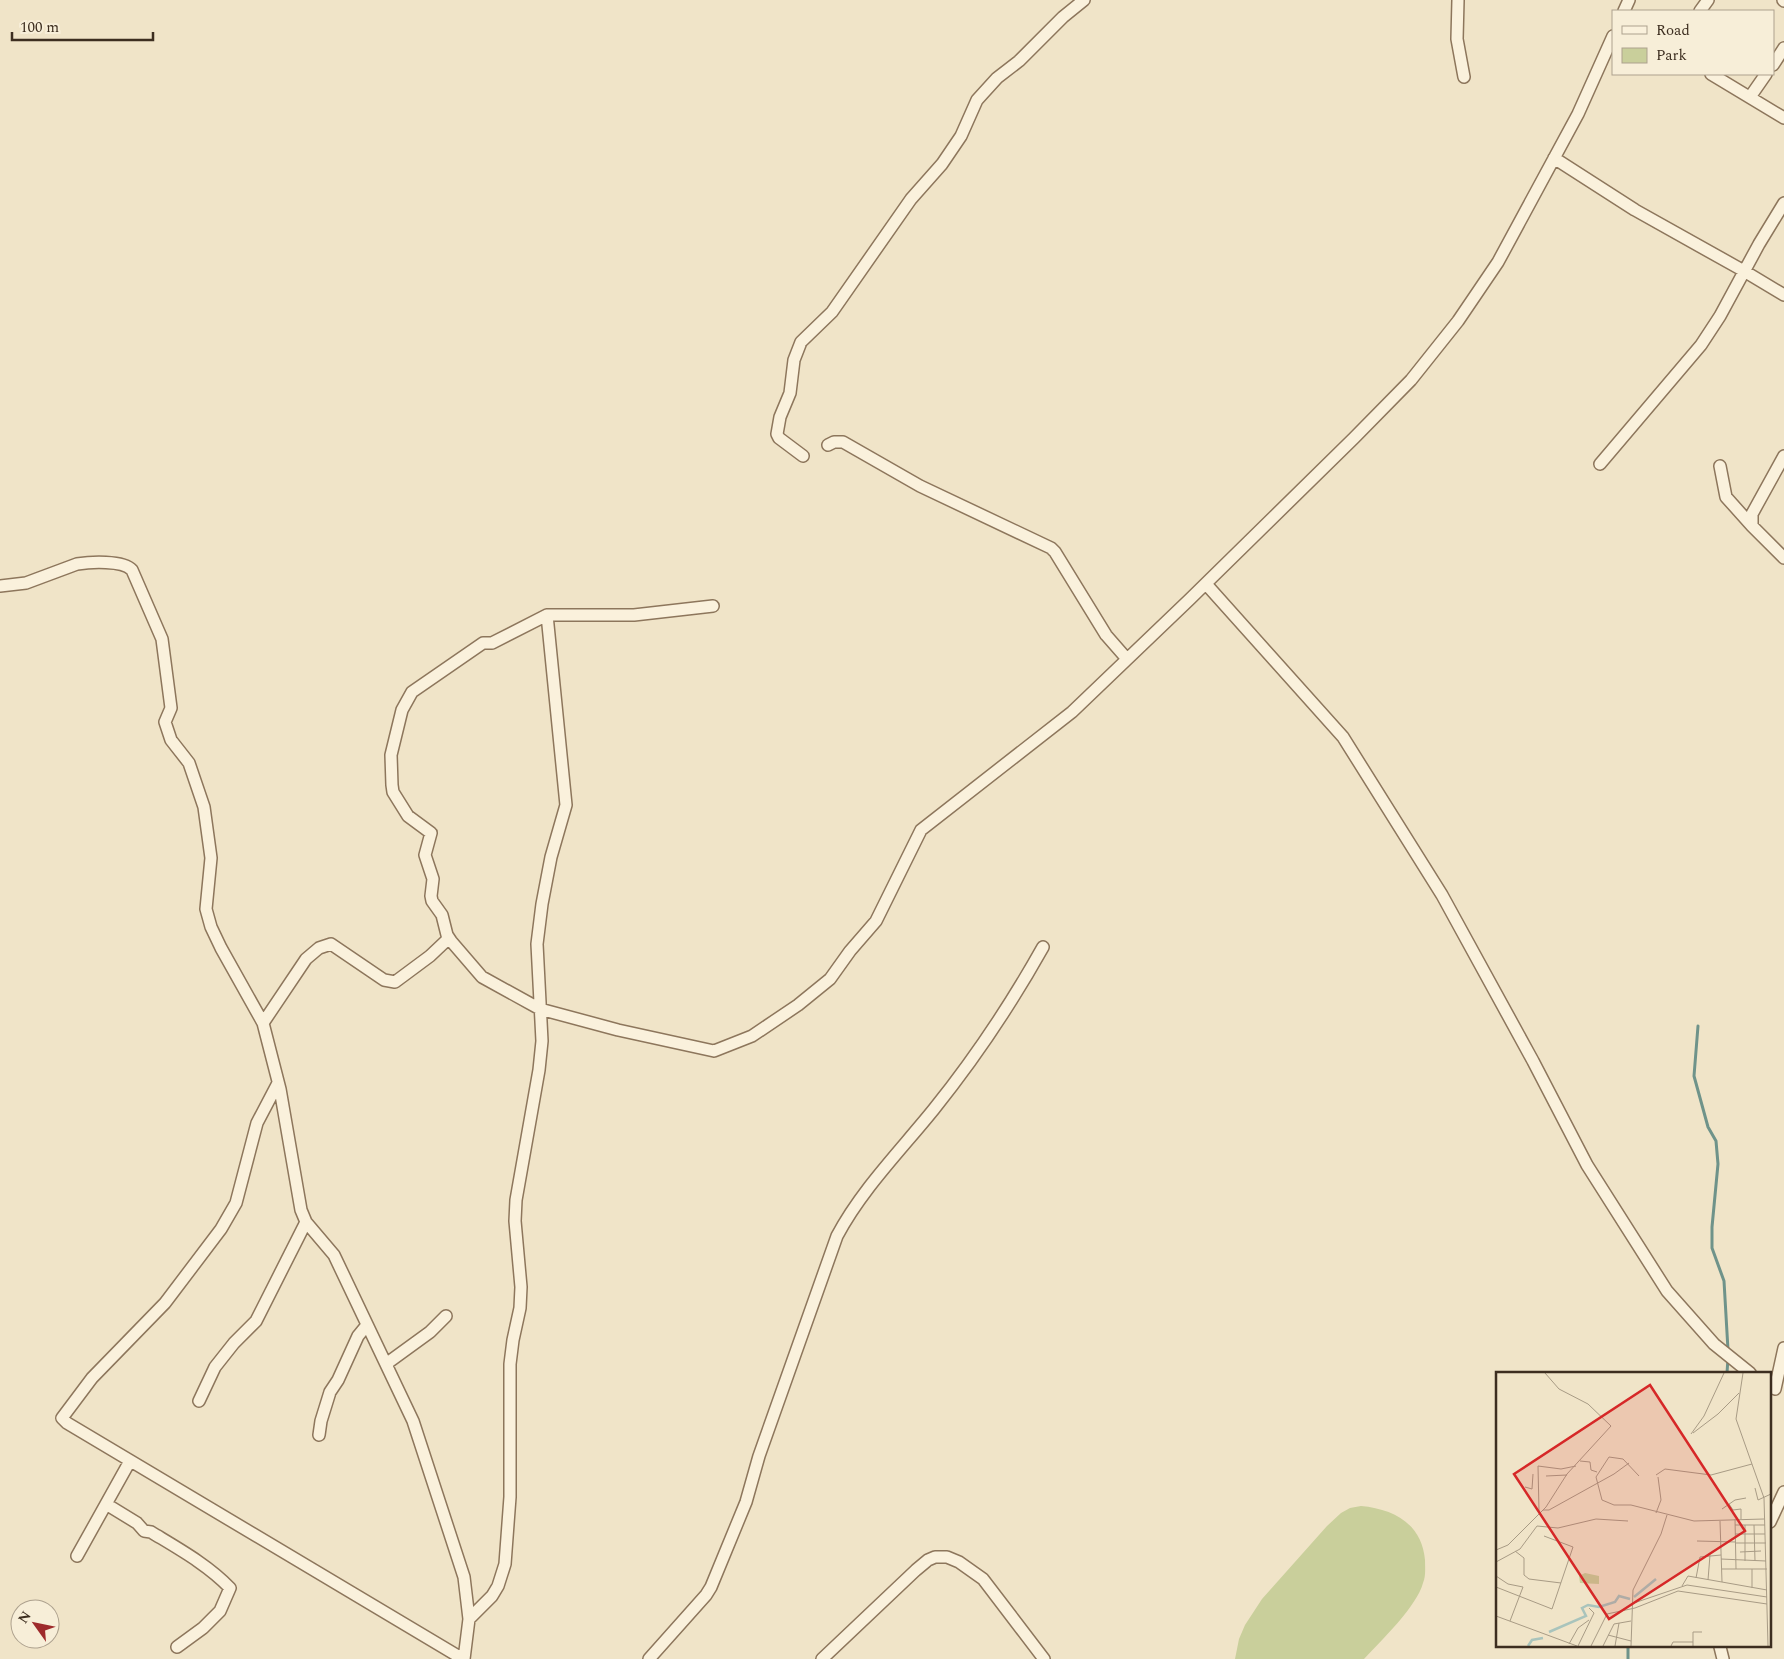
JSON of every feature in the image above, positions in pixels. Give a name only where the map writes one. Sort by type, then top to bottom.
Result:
[{"type":"street","points":[[803,456],[779,438],[777,434],[780,417],[790,393],[795,355],[801,342],[832,312],[912,200],[942,164],[961,136],[977,100],[997,78],[1019,61],[1063,16],[1084,0]]},
{"type":"street","points":[[1458,0],[1457,39],[1464,77]]},
{"type":"street","points":[[714,606],[634,615],[547,615],[492,643],[483,643],[412,692],[402,710],[391,754],[393,792],[408,816],[431,833],[425,855],[433,879],[432,901],[442,915],[449,938],[482,977],[540,1009],[618,1030],[714,1051],[752,1036],[798,1005],[830,979],[850,951],[876,921],[921,830],[1072,712],[1206,584],[1411,380],[1458,321],[1498,262],[1578,114],[1612,38]]},
{"type":"street","points":[[1774,63],[1784,48]]},
{"type":"street","points":[[1713,75],[1784,118]]},
{"type":"street","points":[[1750,98],[1765,75]]},
{"type":"street","points":[[1554,158],[1636,210],[1784,295]]},
{"type":"street","points":[[1600,464],[1701,345],[1720,316],[1784,203]]},
{"type":"street","points":[[828,444],[843,442],[920,486],[1051,548],[1106,635],[1127,659]]},
{"type":"street","points":[[1752,526],[1752,514],[1784,456]]},
{"type":"street","points":[[1720,466],[1726,497],[1784,558]]},
{"type":"street","points":[[0,586],[26,583],[77,564],[127,565],[132,570],[162,639],[171,708],[165,722],[171,740],[189,763],[204,807],[212,858],[206,909],[211,927],[264,1023],[278,1083],[302,1210],[306,1222],[334,1255],[413,1421],[464,1578],[469,1619],[463,1659],[130,1461],[67,1423],[62,1418],[92,1378],[165,1303],[221,1229],[236,1203],[258,1123],[278,1083]]},
{"type":"street","points":[[1206,584],[1343,737],[1442,895],[1533,1061],[1587,1165],[1667,1292],[1714,1344],[1747,1371]]},
{"type":"street","points":[[469,1619],[492,1596],[498,1586],[505,1564],[510,1497],[510,1364],[512,1340],[520,1308],[521,1287],[515,1221],[516,1200],[539,1070],[542,1041],[537,944],[542,904],[551,857],[566,805],[547,615]]},
{"type":"street","points":[[264,1023],[306,959],[319,948],[331,944],[384,980],[395,982],[430,956],[449,938]]},
{"type":"street","points":[[649,1659],[711,1588],[746,1502],[759,1456],[834,1245],[849,1214],[935,1107],[980,1047],[1019,989],[1043,947]]},
{"type":"street","points":[[200,1401],[215,1367],[234,1343],[256,1321],[306,1222]]},
{"type":"street","points":[[386,1364],[430,1332],[446,1316]]},
{"type":"street","points":[[319,1435],[321,1420],[330,1392],[338,1380],[358,1336],[367,1325]]},
{"type":"street","points":[[1776,1390],[1784,1348]]},
{"type":"street","points":[[77,1556],[130,1461]]},
{"type":"street","points":[[1772,1518],[1784,1492]]},
{"type":"street","points":[[106,1504],[137,1523],[144,1531],[151,1532],[193,1558],[222,1579],[230,1588],[220,1610],[203,1628],[178,1647]]},
{"type":"street","points":[[822,1659],[916,1570],[935,1557],[947,1557],[959,1562],[983,1579],[1044,1659]]},
{"type":"street","points":[[1720,1646],[1723,1659]]},
{"type":"green space","points":[[1361,1506],[1395,1515],[1412,1528],[1423,1547],[1425,1560],[1424,1580],[1414,1602],[1398,1623],[1364,1659],[1235,1659],[1239,1639],[1245,1625],[1262,1599],[1327,1526],[1341,1513],[1350,1508]]},
{"type":"waterway","points":[[1698,1026],[1694,1076],[1708,1127],[1716,1141],[1718,1164],[1712,1248],[1724,1281],[1728,1350]]},
{"type":"waterway","points":[[1727,1372],[1728,1358]]},
{"type":"waterway","points":[[1628,1646],[1628,1659]]}]
